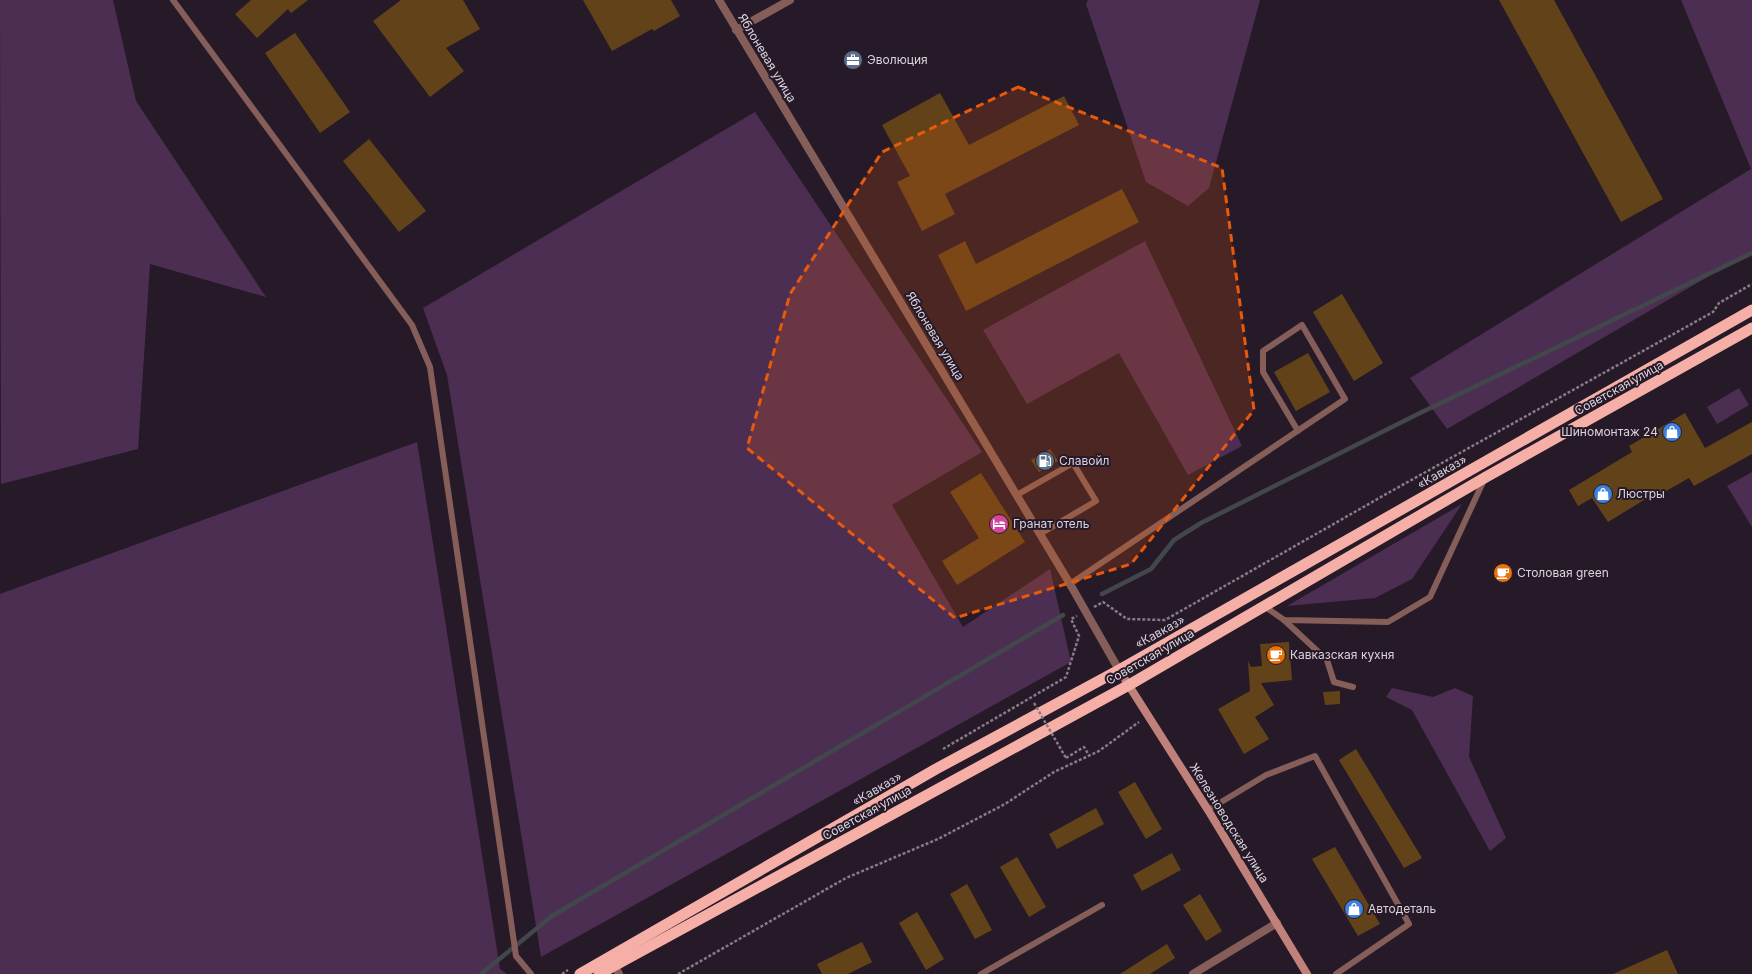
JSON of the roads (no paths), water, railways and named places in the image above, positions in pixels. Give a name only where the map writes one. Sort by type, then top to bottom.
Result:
[{"type":"highway","name":"«Кавказ»","points":[[580,974],[936,769],[1119,670],[1752,310]]},
{"type":"highway","name":"Советская улица","points":[[599,974],[617,970],[1129,685],[1486,477],[1752,328]]},
{"type":"main road","name":"Яблоневая улица","points":[[1119,670],[1129,685]]},
{"type":"main road","name":"Железноводская улица","points":[[1129,685],[1208,810],[1307,974]]},
{"type":"street","name":"Яблоневая улица","points":[[719,0],[1017,495],[1119,670]]},
{"type":"street","points":[[736,30],[790,0]]},
{"type":"street","points":[[1193,974],[1277,923]]},
{"type":"lane","points":[[173,0],[412,325],[430,366],[516,956],[531,974]]},
{"type":"lane","points":[[1070,584],[1298,431],[1345,399],[1302,325],[1263,351],[1263,372],[1298,431]]},
{"type":"lane","points":[[1017,495],[1073,463],[1096,501],[1040,534]]},
{"type":"lane","points":[[1284,620],[1388,622],[1430,597],[1486,477]]},
{"type":"lane","points":[[1264,606],[1284,620],[1327,660],[1334,682],[1353,687]]},
{"type":"lane","points":[[1208,810],[1266,775],[1315,756],[1409,924],[1336,974]]},
{"type":"lane","points":[[981,974],[1102,905]]},
{"type":"waterway","points":[[1102,594],[1151,569],[1174,540],[1201,523],[1420,413],[1752,253]]},
{"type":"waterway","points":[[481,974],[552,916],[1063,615]]},
{"type":"place","name":"Эволюция","points":[[853,60]]},
{"type":"place","name":"Шиномонтаж 24","points":[[1672,432]]},
{"type":"place","name":"Славойл","points":[[1045,461]]},
{"type":"place","name":"Люстры","points":[[1603,494]]},
{"type":"place","name":"Гранат отель","points":[[999,524]]},
{"type":"place","name":"Столовая green","points":[[1503,573]]},
{"type":"place","name":"Кавказская кухня","points":[[1276,655]]},
{"type":"place","name":"Автодеталь","points":[[1354,909]]}]
